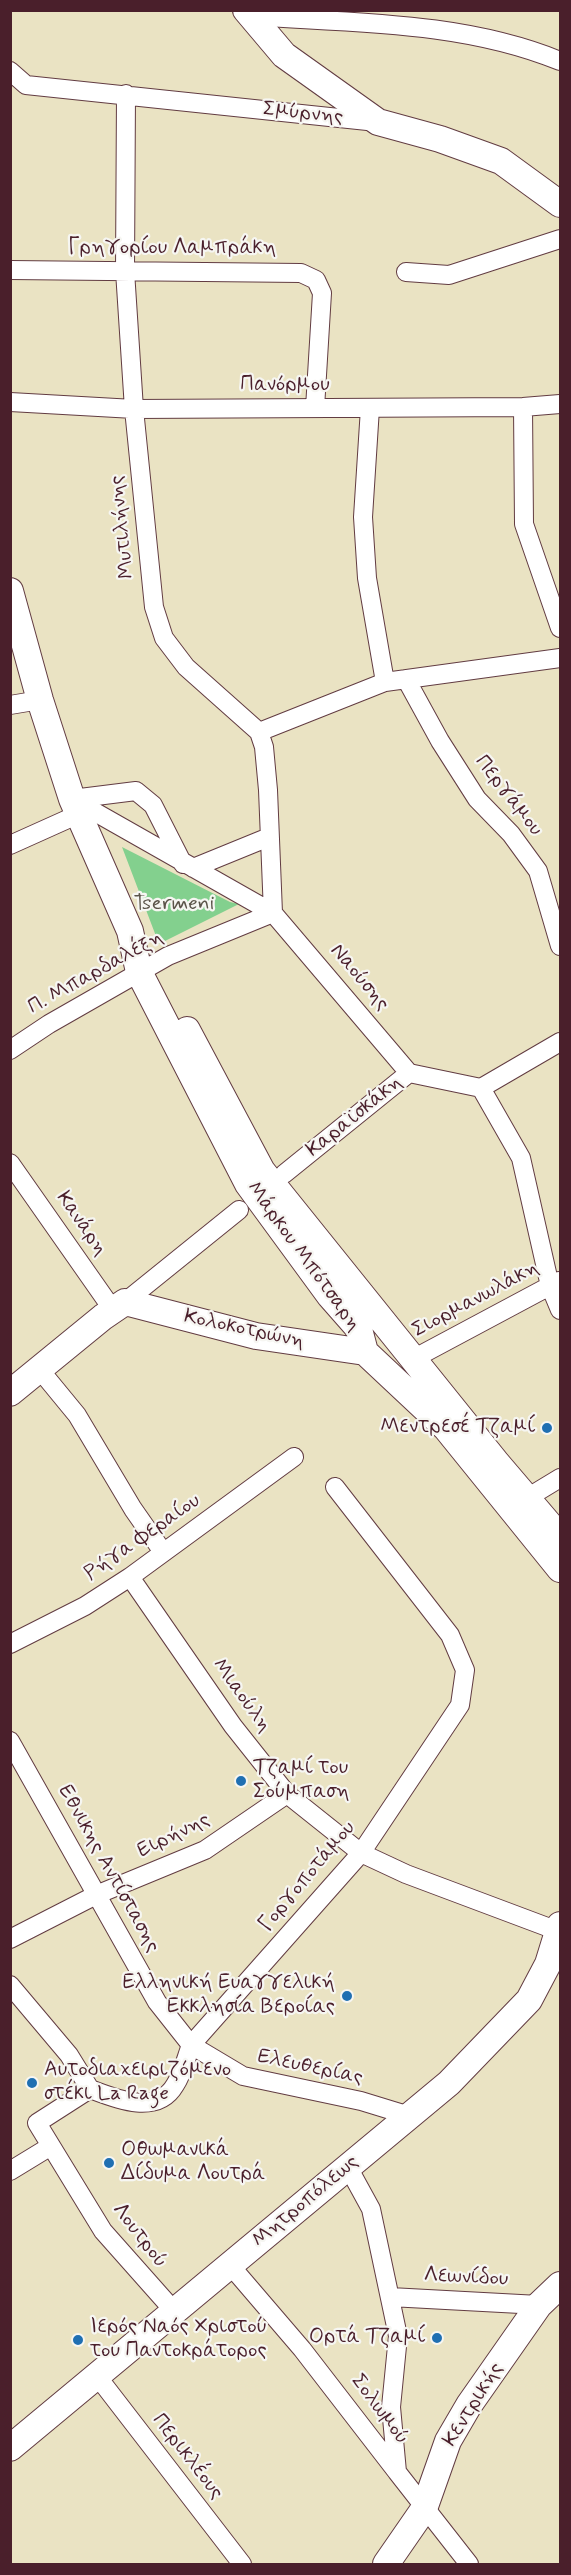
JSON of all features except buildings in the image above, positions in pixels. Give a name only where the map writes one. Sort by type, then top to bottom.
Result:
[{"type":"street","points":[[247,13],[477,35],[561,60]]},
{"type":"street","points":[[247,13],[284,55],[378,122]]},
{"type":"street","name":"Σμύρνης","points":[[10,71],[26,85],[378,122],[440,139],[501,161],[561,204]]},
{"type":"street","name":"Mυτιλήνης","points":[[126,94],[125,272],[134,409],[154,607],[164,638],[186,667],[259,732]]},
{"type":"street","points":[[406,272],[449,275],[561,239]]},
{"type":"street","name":"Γρηγορίου Λαμπράκη","points":[[10,270],[301,273],[316,280],[322,293],[315,408]]},
{"type":"street","name":"Πανόρμου","points":[[10,402],[134,409],[523,407],[561,404]]},
{"type":"street","points":[[523,407],[524,524],[561,628]]},
{"type":"street","points":[[370,408],[363,517],[367,578],[385,682]]},
{"type":"street","name":"Μάρκου Μπότσαρη","points":[[10,591],[40,700],[76,807],[146,968],[248,1184],[330,1296],[359,1329],[365,1352],[446,1428],[561,1569]]},
{"type":"street","points":[[273,913],[264,747],[259,732],[385,682],[561,658]]},
{"type":"street","name":"Περγάμου","points":[[406,679],[440,741],[477,799],[511,834],[538,871],[561,946]]},
{"type":"street","points":[[10,705],[40,700]]},
{"type":"street","points":[[10,845],[76,807],[136,791],[153,805],[188,866]]},
{"type":"street","points":[[76,807],[273,913]]},
{"type":"street","points":[[188,866],[269,837]]},
{"type":"street","name":"Π. Μπαρδαλέξη","points":[[10,1050],[49,1024],[146,968],[273,913]]},
{"type":"street","name":"Ναούσης","points":[[273,913],[409,1073]]},
{"type":"street","name":"Μάρκου Μπότσαρη","points":[[146,968],[262,1171],[413,1359],[561,1537]]},
{"type":"street","points":[[561,1042],[481,1088],[521,1158],[561,1310]]},
{"type":"street","name":"Καραϊσκάκη","points":[[284,1174],[409,1073],[481,1088]]},
{"type":"street","name":"Κανάρη","points":[[10,1163],[119,1306]]},
{"type":"street","points":[[10,1393],[239,1210]]},
{"type":"street","name":"Σιορμανωλάκη","points":[[413,1359],[555,1283]]},
{"type":"street","name":"Κολοκοτρώνη","points":[[119,1306],[256,1336],[365,1352]]},
{"type":"street","points":[[40,1370],[77,1415],[163,1552]]},
{"type":"street","name":"Ρήγα Φεραίου","points":[[10,1644],[85,1606],[130,1577],[294,1457]]},
{"type":"street","points":[[527,1498],[561,1478]]},
{"type":"street","name":"Γοργοποτάμου","points":[[191,2045],[362,1853],[460,1705],[465,1670],[450,1635],[335,1487]]},
{"type":"street","name":"Μιαούλη","points":[[130,1577],[233,1726],[287,1794],[362,1853],[406,1874],[560,1929]]},
{"type":"street","name":"Εθνικης Αντίστασης","points":[[10,1741],[157,2002],[191,2045]]},
{"type":"street","name":"Ειρήνης","points":[[10,1939],[96,1895],[205,1850],[287,1794]]},
{"type":"street","name":"Μητροπόλεως","points":[[10,2448],[449,2083],[529,2000],[548,1964],[560,1929]]},
{"type":"street","points":[[10,1985],[69,2055],[90,2090],[123,2102],[155,2102],[174,2088],[191,2045]]},
{"type":"street","name":"Ελευθερίας","points":[[191,2045],[243,2076],[361,2101],[410,2116]]},
{"type":"street","name":"Λουτρού","points":[[90,2090],[37,2122],[103,2231],[174,2311]]},
{"type":"street","points":[[10,2171],[51,2146]]},
{"type":"street","points":[[348,2167],[371,2209],[398,2336],[391,2407],[397,2472]]},
{"type":"street","name":"Σολωμού","points":[[230,2265],[323,2374],[424,2508]]},
{"type":"street","name":"Κεντρικής","points":[[386,2565],[424,2508],[448,2441],[469,2405],[539,2305],[561,2286]]},
{"type":"street","name":"Λεωνίδου","points":[[390,2296],[539,2305]]},
{"type":"street","name":"Περικλέους","points":[[97,2376],[242,2565]]},
{"type":"street","points":[[424,2508],[469,2565]]},
{"type":"green space","name":"Tsermeni","points":[[122,847],[230,902],[239,904],[159,944]]},
{"type":"place","name":"Μεντρεσέ Τζαμί","points":[[547,1428]]},
{"type":"place","name":"Τζαμί του Σούμπαση","points":[[241,1781]]},
{"type":"place","name":"Ελληνική Ευαγγελική Εκκλησία Βεροίας","points":[[347,1996]]},
{"type":"place","name":"Αυτοδιαχειριζόμενο στέκι La Rage","points":[[32,2083]]},
{"type":"place","name":"Οθωμανικά Δίδυμα Λουτρά","points":[[109,2163]]},
{"type":"place","name":"Ορτά Τζαμί","points":[[437,2338]]},
{"type":"place","name":"Ιερός Ναός Χριστού του Παντοκράτορος","points":[[78,2340]]}]
